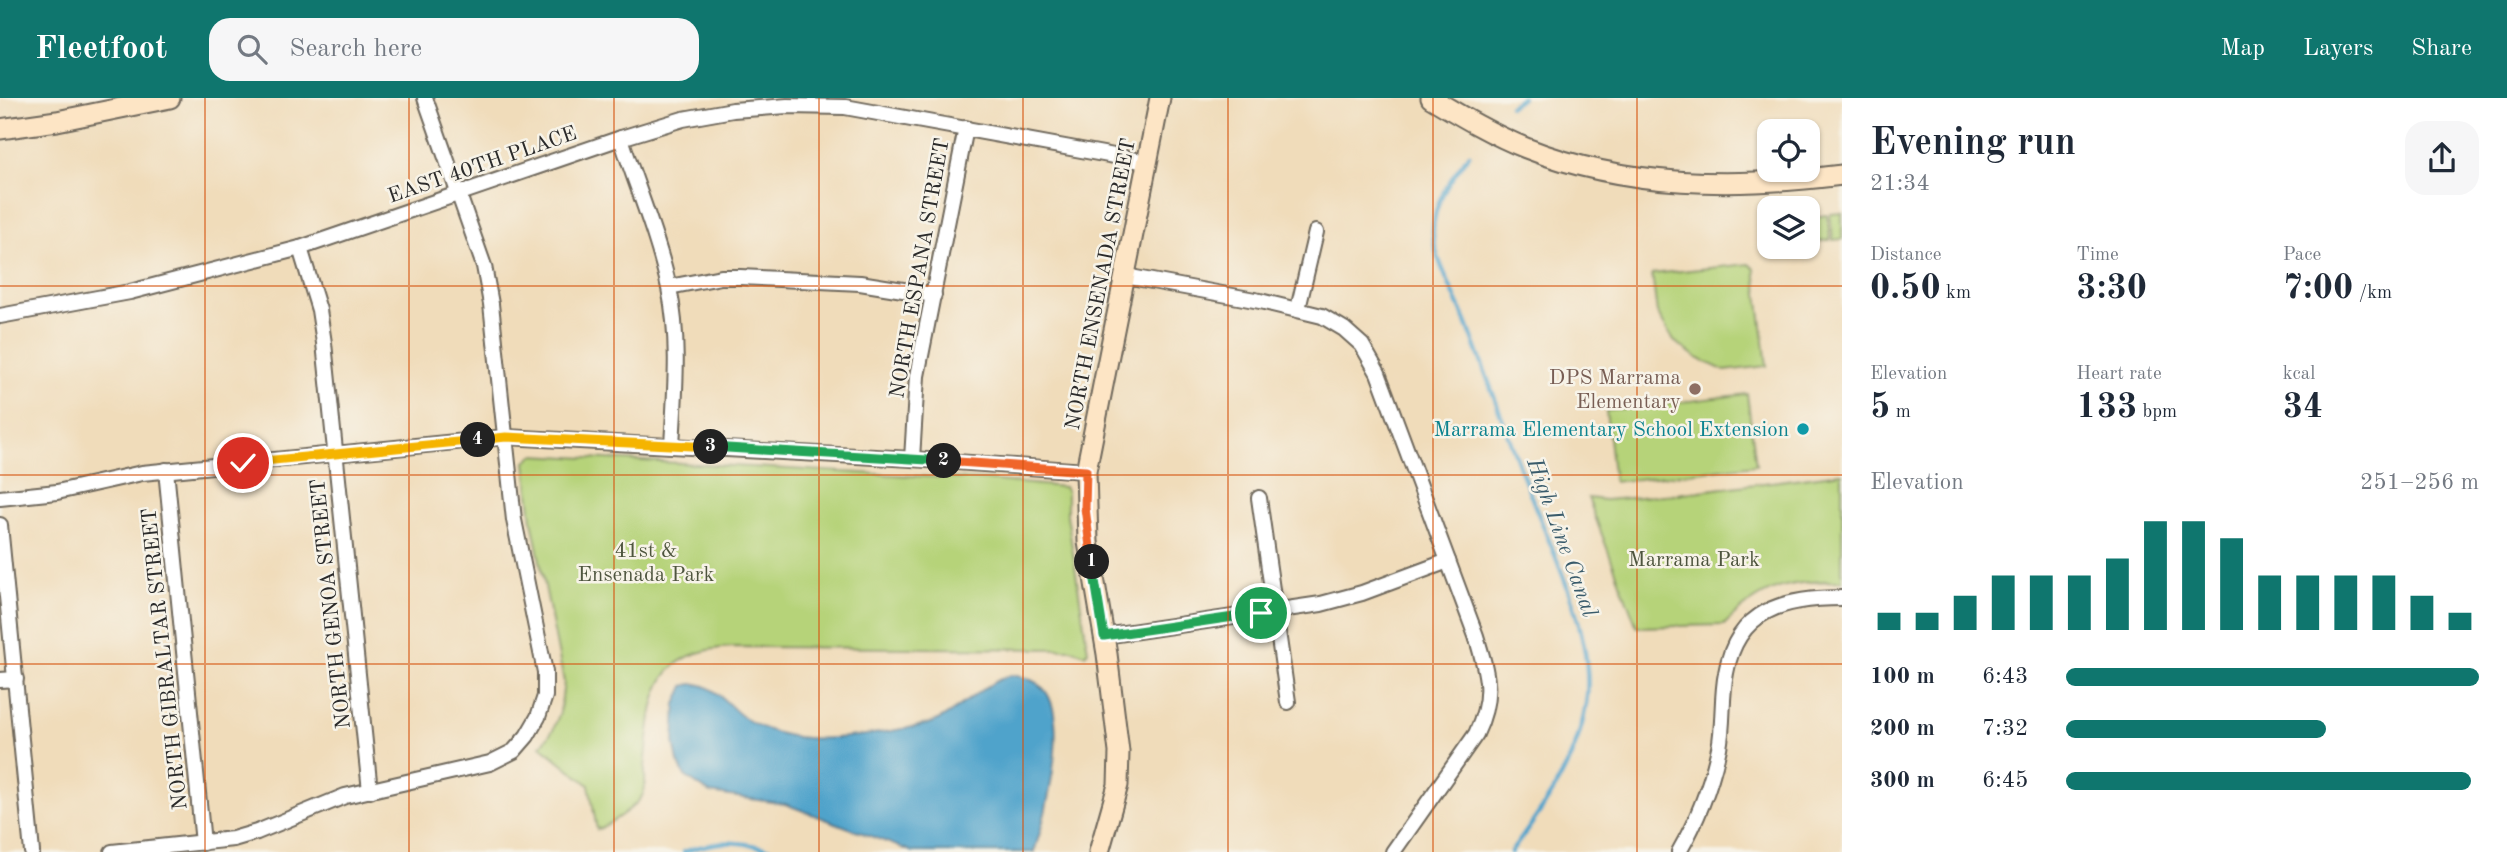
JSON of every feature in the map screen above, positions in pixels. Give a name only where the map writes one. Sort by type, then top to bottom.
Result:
[{"type":"street","points":[[0,129],[69,119],[170,98]]},
{"type":"street","points":[[112,852],[203,844],[245,836],[345,796],[490,763],[514,751],[538,717],[545,696],[545,672],[514,520],[491,304],[484,266],[425,98]]},
{"type":"street","name":"NORTH ENSENADA STREET","points":[[1100,852],[1118,785],[1119,752],[1104,636],[1088,542],[1086,471],[1160,98]]},
{"type":"street","points":[[1431,98],[1525,148],[1616,173],[1716,184],[1752,184],[1842,175]]},
{"type":"street","name":"EAST 40TH PLACE","points":[[0,316],[141,289],[300,248],[683,119],[787,102],[845,107],[1147,162]]},
{"type":"street","name":"NORTH ESPANA STREET","points":[[912,459],[917,376],[966,128]]},
{"type":"street","points":[[621,138],[669,287],[674,315],[676,357],[672,445]]},
{"type":"street","points":[[1298,309],[1316,232]]},
{"type":"street","name":"NORTH GENOA STREET","points":[[300,248],[318,310],[324,343],[370,790]]},
{"type":"street","points":[[1125,276],[1322,316],[1344,328],[1362,345],[1378,373],[1486,666],[1489,690],[1485,715],[1476,734],[1393,852]]},
{"type":"street","points":[[669,287],[740,277],[860,284],[934,295]]},
{"type":"street","points":[[0,498],[57,492],[166,470],[506,437],[1086,471]]},
{"type":"street","name":"NORTH GIBRALTAR STREET","points":[[166,470],[203,844]]},
{"type":"street","points":[[1259,498],[1288,702]]},
{"type":"street","points":[[0,525],[32,852]]},
{"type":"street","points":[[1104,636],[1321,604],[1362,593],[1448,561]]},
{"type":"street","points":[[1679,852],[1691,832],[1709,789],[1719,745],[1726,673],[1731,652],[1742,629],[1759,616],[1792,601],[1842,597]]},
{"type":"street","points":[[0,680],[16,679]]},
{"type":"green space","points":[[1842,213],[1842,239],[1833,240],[1830,214]]},
{"type":"green space","points":[[1827,215],[1830,240],[1820,241],[1820,216]]},
{"type":"green space","points":[[1749,264],[1755,269],[1767,366],[1725,371],[1697,358],[1674,341],[1657,313],[1652,274]]},
{"type":"green space","points":[[1747,394],[1756,465],[1614,482],[1606,411]]},
{"type":"green space","name":"41st & Ensenada Park","points":[[533,455],[986,480],[1064,487],[1067,492],[1067,515],[1088,651],[1085,654],[1071,649],[734,647],[706,651],[686,658],[671,669],[661,683],[655,700],[650,720],[643,794],[629,809],[597,830],[589,785],[541,746],[553,730],[560,712],[564,682],[532,521],[526,462]]},
{"type":"green space","name":"Marrama Park","points":[[1842,473],[1842,581],[1806,582],[1777,588],[1751,602],[1724,625],[1637,627],[1588,498],[1605,500],[1676,494]]},
{"type":"water","points":[[1011,675],[1041,686],[1048,695],[1056,729],[1053,773],[1034,852],[913,852],[785,804],[710,793],[685,776],[678,762],[674,742],[676,704],[684,686],[694,684],[710,689],[746,719],[767,730],[799,737],[831,738],[867,735],[930,723],[944,717],[991,684]]},
{"type":"waterway","name":"High Line Canal","points":[[1510,106],[1522,98]]},
{"type":"waterway","name":"High Line Canal","points":[[1469,154],[1450,181],[1437,208],[1433,230],[1436,252],[1467,324],[1568,590],[1584,644],[1587,670],[1587,696],[1583,718],[1570,759],[1537,817],[1511,852]]},
{"type":"waterway","name":"High Line Canal","points":[[684,852],[720,843],[743,843],[779,852]]},
{"type":"place","name":"DPS Marrama Elementary","points":[[1695,389]]},
{"type":"place","name":"Marrama Elementary School Extension","points":[[1803,429]]},
{"type":"route","points":[[243,463],[506,437],[1086,471],[1088,542],[1104,636],[1261,613]]}]
